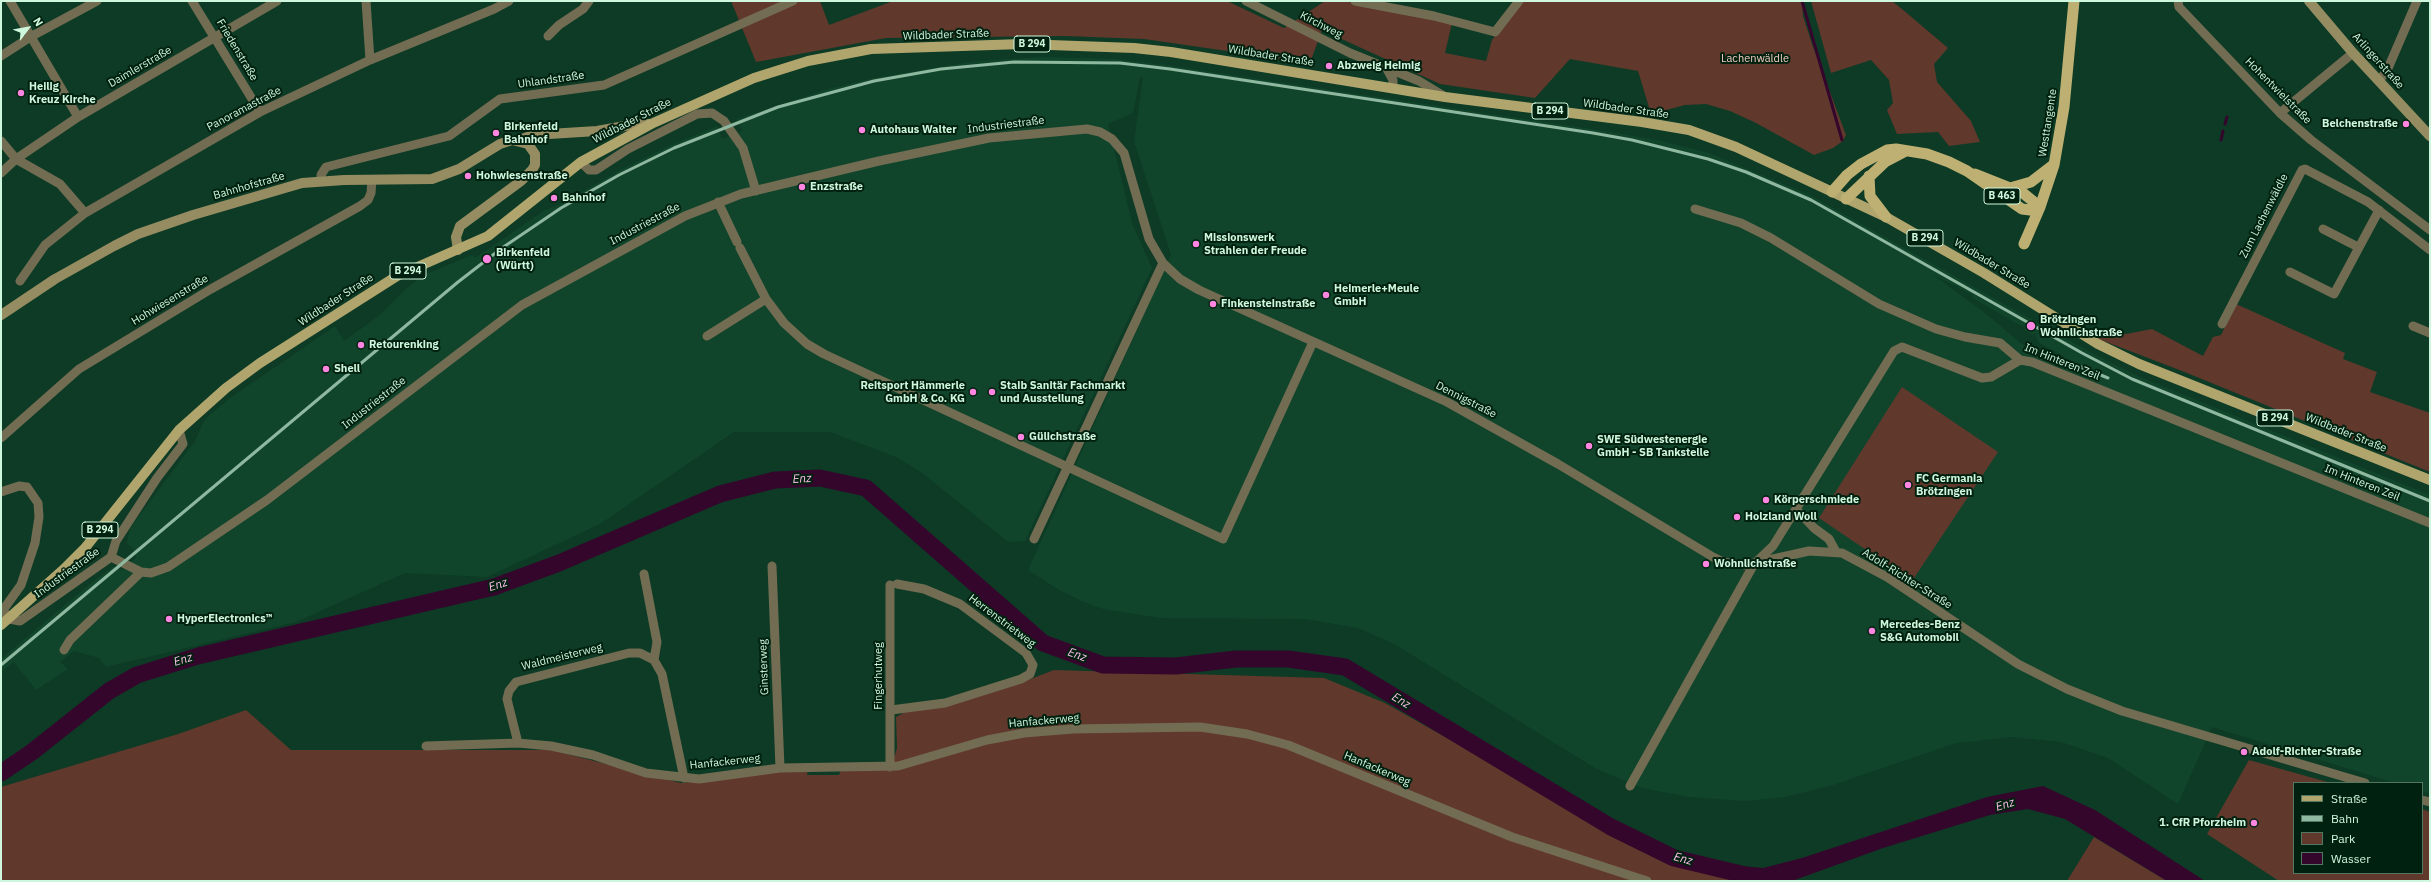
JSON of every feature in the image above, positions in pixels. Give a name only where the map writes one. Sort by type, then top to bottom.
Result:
[{"type":"highway","name":"Westtangente","points":[[2024,244],[2040,207],[2054,165],[2064,107],[2074,1]]},
{"type":"highway","name":"B 463","points":[[1832,192],[1846,175],[1881,152],[1896,149],[1940,158],[1967,171],[2022,209],[2030,210],[2040,207]]},
{"type":"highway","points":[[1846,199],[1885,162],[1906,151]]},
{"type":"highway","name":"B 463","points":[[2010,188],[2031,182],[2054,165]]},
{"type":"highway","name":"B 463","points":[[1967,171],[1986,176],[2030,198],[2040,207]]},
{"type":"highway","points":[[1869,176],[1870,196],[1886,217]]},
{"type":"main road","name":"Arlingerstraße","points":[[2312,2],[2353,53],[2430,136]]},
{"type":"main road","name":"Wildbader Straße","points":[[5,622],[85,548],[179,430],[226,388],[338,312],[397,276],[488,236],[504,226],[551,184],[581,162],[651,124],[754,78],[808,61],[840,53],[901,48],[1022,44],[1134,48],[1178,53],[1445,97],[1642,122],[1690,130],[1736,147],[1886,217],[1984,273],[2098,344],[2140,364],[2430,480]]},
{"type":"main road","name":"Bahnhofstraße","points":[[1,315],[55,279],[138,234],[251,197],[321,181],[432,179],[459,169],[500,144],[512,140],[520,140],[533,135],[597,131],[636,124],[651,124]]},
{"type":"main road","points":[[458,250],[456,237],[460,226],[521,181],[535,165],[535,154],[528,144],[520,140]]},
{"type":"street","points":[[10,1],[32,36],[78,117]]},
{"type":"street","points":[[1,56],[32,36],[97,1]]},
{"type":"street","name":"Friedenstraße","points":[[192,1],[260,112]]},
{"type":"street","name":"Daimlerstraße","points":[[1,173],[16,159],[78,117],[276,1]]},
{"type":"street","points":[[366,1],[370,60]]},
{"type":"street","name":"Panoramastraße","points":[[20,281],[45,245],[85,213],[260,112],[370,60],[494,9],[509,1]]},
{"type":"street","points":[[548,36],[559,25],[583,9],[589,1]]},
{"type":"street","name":"Uhlandstraße","points":[[321,181],[321,175],[326,167],[449,136],[461,130],[500,99],[604,85],[793,1]]},
{"type":"street","name":"Kirchweg","points":[[1246,1],[1350,53],[1419,81],[1445,97]]},
{"type":"street","points":[[1355,1],[1440,17],[1495,32],[1519,1]]},
{"type":"street","name":"Hohentwielstraße","points":[[2178,1],[2179,7],[2280,113],[2311,140],[2430,230]]},
{"type":"street","points":[[2378,80],[2386,73],[2417,1]]},
{"type":"street","points":[[2280,113],[2353,53]]},
{"type":"street","points":[[1387,69],[1393,80],[1393,88]]},
{"type":"street","points":[[581,162],[585,168],[596,170],[628,149],[697,114],[712,113],[724,121],[743,148],[756,191]]},
{"type":"street","name":"Industriestraße","points":[[5,622],[20,621],[26,618],[111,557],[141,572],[151,572],[168,566],[244,517],[522,305],[661,227],[718,202],[756,191],[966,142],[1077,129],[1094,130],[1112,138],[1124,153],[1144,225],[1156,253],[1163,263]]},
{"type":"street","points":[[1,141],[16,159],[60,184],[85,213]]},
{"type":"street","name":"Zum Lachenwäldle","points":[[2222,324],[2302,170],[2305,169],[2368,202],[2430,250]]},
{"type":"street","name":"Hohwiesenstraße","points":[[1,438],[79,369],[211,289],[360,206],[368,200],[372,180]]},
{"type":"street","points":[[718,202],[766,299],[784,323],[807,344],[830,357],[1223,539],[1313,342]]},
{"type":"street","name":"Im Hinteren Zeil","points":[[1695,209],[1741,223],[1770,238],[1878,304],[1936,329],[1965,337],[2000,343],[2020,360],[2039,365],[2430,523]]},
{"type":"street","points":[[2290,272],[2334,294],[2379,210]]},
{"type":"street","points":[[2323,229],[2358,247]]},
{"type":"street","points":[[1034,539],[1163,263]]},
{"type":"street","name":"Dennigstraße","points":[[1163,263],[1180,279],[1199,290],[1424,391],[1483,422],[1713,557],[1738,564],[1754,564]]},
{"type":"street","points":[[707,336],[766,299]]},
{"type":"street","points":[[2414,326],[2430,333]]},
{"type":"street","points":[[1630,786],[1754,564],[1773,546],[1894,351],[1902,347],[1982,378],[1991,377],[2020,360]]},
{"type":"street","points":[[111,557],[116,541],[157,478],[183,444],[179,430]]},
{"type":"street","points":[[1,492],[19,486],[27,487],[38,503],[39,517],[35,542],[21,585],[3,610],[5,622]]},
{"type":"street","points":[[1796,509],[1814,528],[1829,539],[1836,552]]},
{"type":"street","name":"Adolf-Richter-Straße","points":[[1754,564],[1809,551],[1836,552],[1871,568],[2012,660],[2067,689],[2122,711],[2361,782]]},
{"type":"street","name":"Ginsterweg","points":[[772,566],[780,768]]},
{"type":"street","points":[[64,650],[70,640],[141,572]]},
{"type":"street","points":[[644,574],[656,642],[654,660],[662,674],[684,778]]},
{"type":"street","name":"Herrenstrietweg","points":[[891,710],[945,703],[1021,680],[1030,674],[1033,665],[1026,653],[968,608],[924,589],[893,584]]},
{"type":"street","name":"Fingerhutweg","points":[[890,767],[893,584]]},
{"type":"street","name":"Waldmeisterweg","points":[[518,743],[507,699],[508,691],[516,682],[629,653],[645,654],[654,660]]},
{"type":"street","name":"Hanfackerweg","points":[[426,746],[518,743],[564,748],[646,773],[699,779],[780,768],[890,767],[914,762],[986,740],[1024,733],[1116,728],[1200,727],[1227,730],[1288,745],[1512,837],[1647,881]]},
{"type":"shaded area","points":[[1042,57],[1116,59],[1166,65],[1662,141],[1709,153],[1810,195],[2090,352],[2140,377],[2430,495],[2430,794],[2423,791],[2423,782],[2392,782],[2212,727],[2178,804],[2108,758],[2061,742],[2012,737],[1956,743],[1833,785],[1785,797],[1746,801],[1689,797],[1642,788],[1595,768],[1396,645],[1358,628],[1305,619],[1160,618],[1103,609],[1059,590],[1028,570],[1171,255],[1134,141],[1143,77],[1140,77],[1133,113],[1108,124],[1132,223],[1152,268],[1025,541],[1008,542],[921,472],[896,457],[830,432],[734,432],[600,524],[487,577],[405,573],[296,622],[106,667],[99,658],[74,651],[60,662],[68,669],[36,690],[14,662],[1,672],[1,659],[92,582],[114,566],[122,570],[136,558],[133,549],[127,543],[130,528],[195,441],[205,419],[230,398],[335,326],[344,341],[380,315],[407,288],[426,274],[472,255],[475,258],[545,210],[561,204],[622,169],[671,145],[717,126],[722,139],[742,131],[737,119],[828,89],[874,78],[976,61]],"holes":[[[1932,274],[1973,295],[1972,298],[2025,328],[2024,330],[2033,335],[2035,333],[2038,342],[2064,357],[2062,369],[2031,352],[1984,312]]]},
{"type":"green space","name":"Lachenwäldle","points":[[731,1],[820,1],[829,25],[893,1],[1227,1],[1284,28],[1325,1],[1344,1],[1452,23],[1445,53],[1486,61],[1492,40],[1522,1],[1802,1],[1803,16],[1812,44],[1846,135],[1843,141],[1833,148],[1814,155],[1756,123],[1730,111],[1706,104],[1685,105],[1651,114],[1638,71],[1570,59],[1535,98],[1440,84],[1322,30],[1310,63],[1144,39],[1065,36],[886,38],[756,62]]},
{"type":"green space","points":[[1811,1],[1892,1],[1902,9],[1948,48],[1934,64],[1937,82],[1971,121],[1980,142],[1949,146],[1938,132],[1897,134],[1887,110],[1893,103],[1889,80],[1871,60],[1831,73]]},
{"type":"green space","points":[[2236,304],[2345,353],[2343,359],[2377,372],[2370,392],[2430,413],[2430,472],[2182,371],[2096,338],[2106,331],[2126,334],[2152,329],[2203,356],[2213,337],[2221,335]]},
{"type":"green space","name":"FC Germania Brötzingen","points":[[1902,387],[1998,452],[1912,581],[1819,518]]},
{"type":"green space","points":[[1054,670],[1324,678],[1385,703],[1615,833],[1670,859],[1740,881],[1,881],[1,787],[178,734],[246,710],[291,750],[551,750],[681,783],[779,772],[808,770],[807,775],[839,775],[841,770],[891,768],[897,748],[896,717],[905,712],[1028,680]]},
{"type":"green space","name":"1. CfR Pforzheim","points":[[2249,760],[2327,782],[2293,782],[2293,874],[2423,874],[2423,809],[2430,812],[2430,881],[2279,881],[2207,834]]},
{"type":"green space","points":[[2094,837],[2167,881],[2067,881]]},
{"type":"water","points":[[2043,786],[2095,810],[2205,881],[2167,881],[2065,819],[2028,809],[1990,815],[1883,848],[1792,881],[1748,881],[1718,871],[1722,864],[1763,868],[1802,858],[1987,797]]},
{"type":"waterway","points":[[1802,1],[1842,140]]},
{"type":"waterway","points":[[2225,124],[2227,117]]},
{"type":"waterway","points":[[2221,140],[2223,131]]},
{"type":"waterway","name":"Enz","points":[[1,773],[32,752],[109,691],[137,675],[198,656],[494,587],[559,563],[720,494],[775,480],[820,478],[866,488],[1043,643],[1103,665],[1176,666],[1236,659],[1288,659],[1345,667],[1611,827],[1674,858],[1741,874]]},
{"type":"railway","points":[[1,665],[458,282],[502,248],[561,208],[619,175],[674,148],[778,107],[874,81],[941,69],[1014,62],[1120,63],[1170,69],[1593,133],[1632,140],[1708,159],[1746,172],[1811,200],[2082,353],[2132,379],[2430,501]]},
{"type":"railway","points":[[2066,361],[2108,378]]},
{"type":"place","name":"Abzweig Heimig","points":[[1329,66]]},
{"type":"place","name":"Heilig Kreuz Kirche","points":[[21,93]]},
{"type":"place","name":"Belchenstraße","points":[[2406,124]]},
{"type":"place","name":"Autohaus Walter","points":[[862,130]]},
{"type":"place","name":"Birkenfeld Bahnhof","points":[[496,133]]},
{"type":"place","name":"Hohwiesenstraße","points":[[468,176]]},
{"type":"place","name":"Enzstraße","points":[[802,187]]},
{"type":"place","name":"Bahnhof","points":[[554,198]]},
{"type":"place","name":"Missionswerk Strahlen der Freude","points":[[1196,244]]},
{"type":"place","name":"Birkenfeld (Württ)","points":[[487,259]]},
{"type":"place","name":"Heimerle+Meule GmbH","points":[[1326,295]]},
{"type":"place","name":"Finkensteinstraße","points":[[1213,304]]},
{"type":"place","name":"Brötzingen Wohnlichstraße","points":[[2031,326]]},
{"type":"place","name":"Retourenking","points":[[361,345]]},
{"type":"place","name":"Shell","points":[[326,369]]},
{"type":"place","name":"Reitsport Hämmerle GmbH & Co. KG","points":[[973,392]]},
{"type":"place","name":"Staib Sanitär Fachmarkt und Ausstellung","points":[[992,392]]},
{"type":"place","name":"Gülichstraße","points":[[1021,437]]},
{"type":"place","name":"SWE Südwestenergie GmbH - SB Tankstelle","points":[[1589,446]]},
{"type":"place","name":"FC Germania Brötzingen","points":[[1908,485]]},
{"type":"place","name":"Körperschmiede","points":[[1766,500]]},
{"type":"place","name":"Holzland Woll","points":[[1737,517]]},
{"type":"place","name":"Wohnlichstraße","points":[[1706,564]]},
{"type":"place","name":"HyperElectronics™","points":[[169,619]]},
{"type":"place","name":"Mercedes-Benz S&G Automobil","points":[[1872,631]]},
{"type":"place","name":"Adolf-Richter-Straße","points":[[2244,752]]},
{"type":"place","name":"1. CfR Pforzheim","points":[[2254,823]]}]
